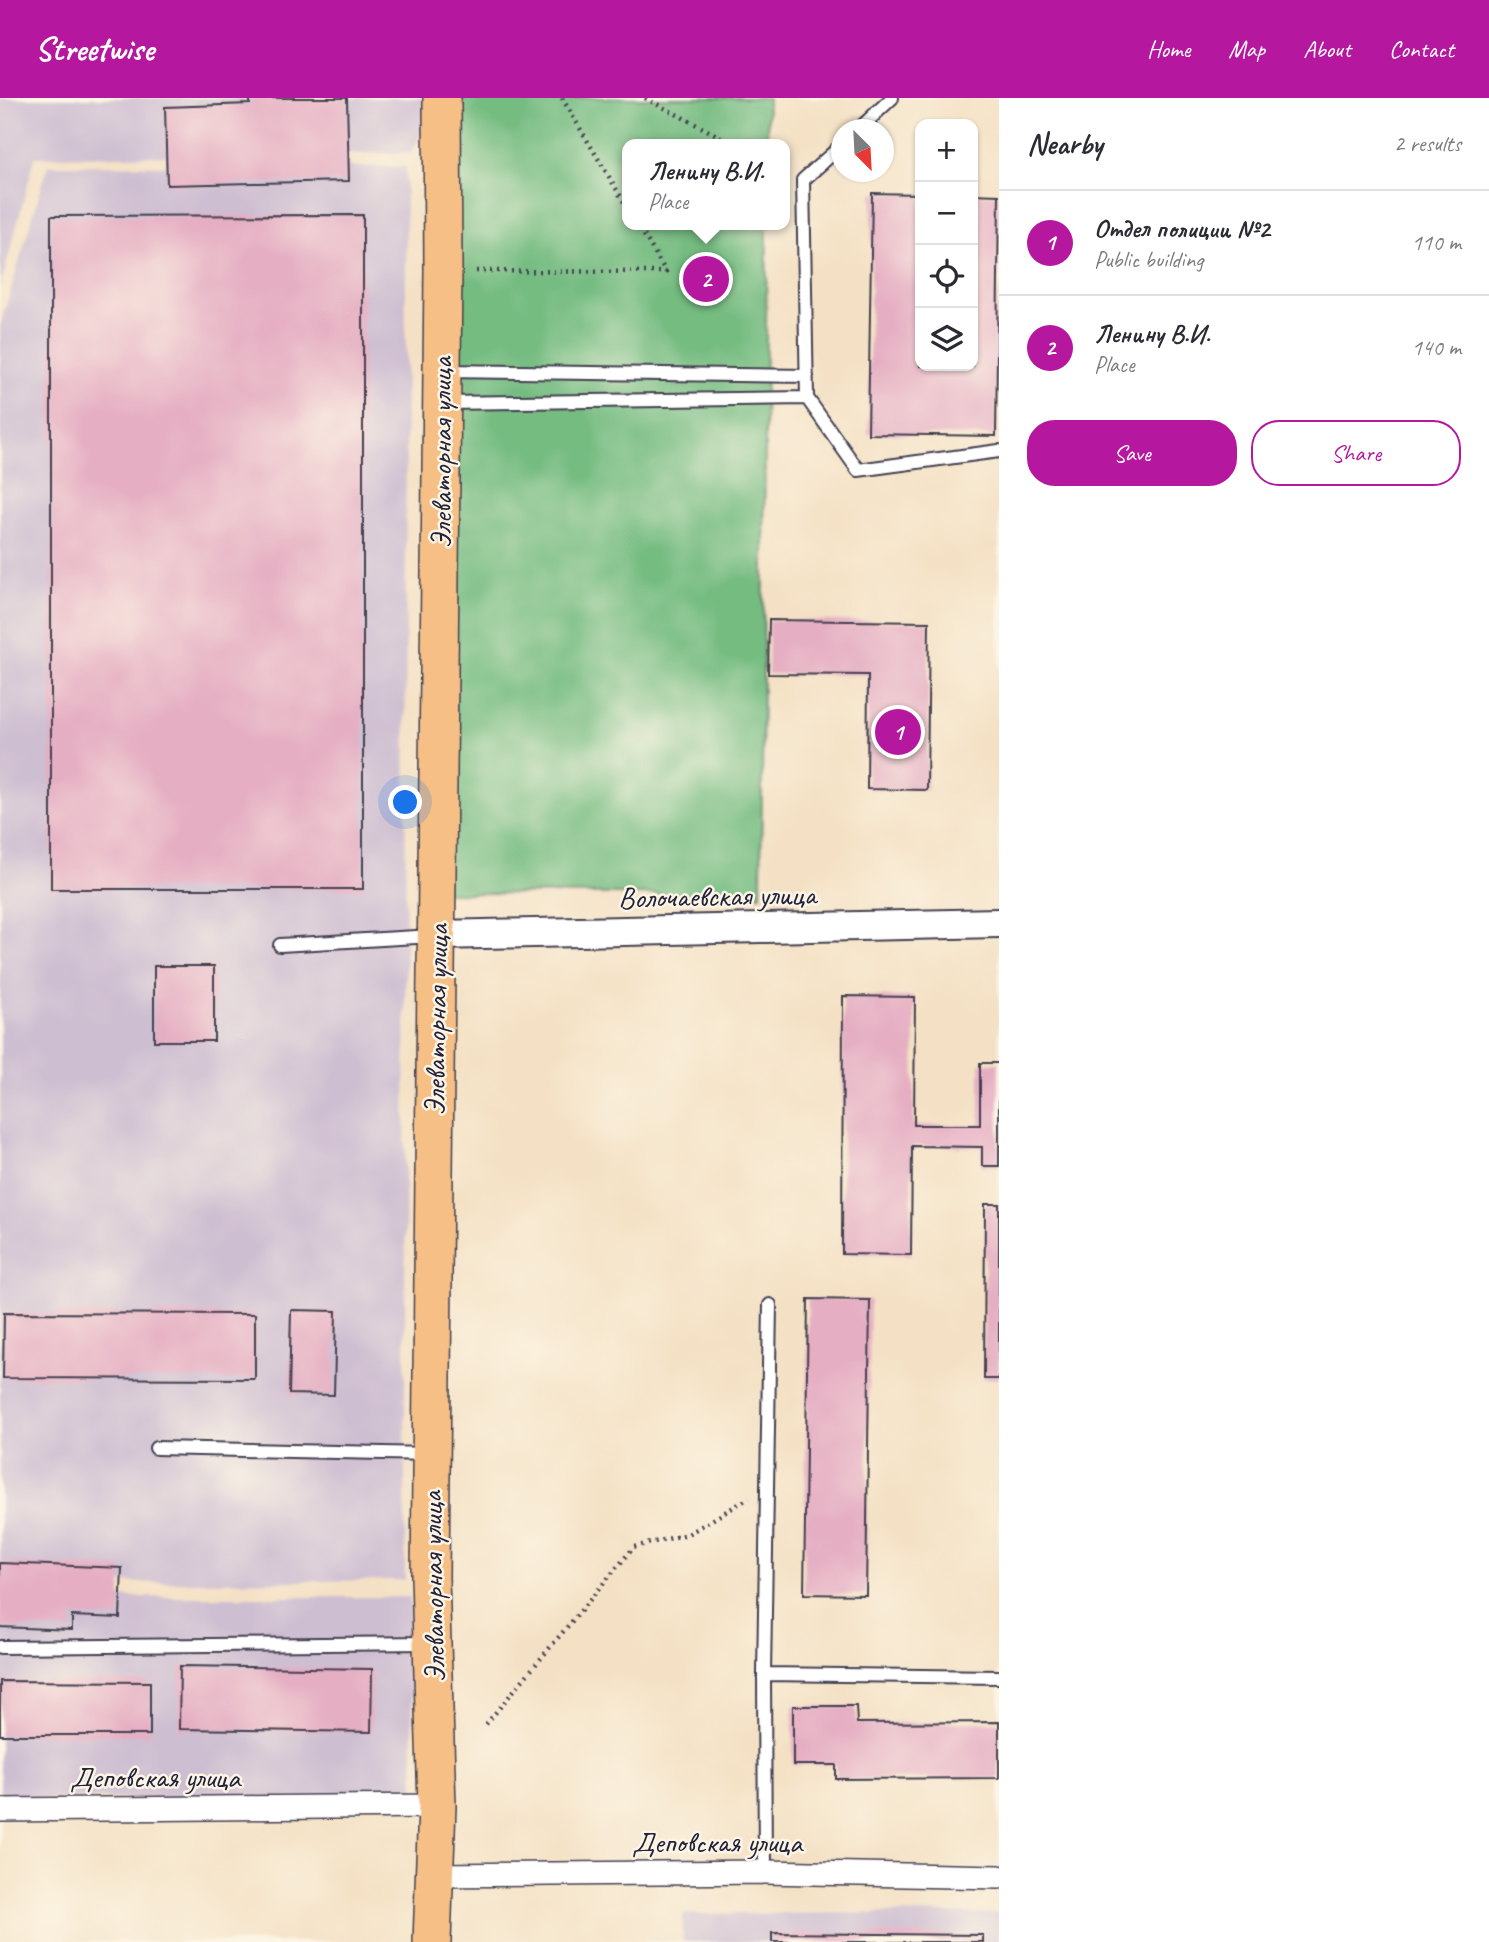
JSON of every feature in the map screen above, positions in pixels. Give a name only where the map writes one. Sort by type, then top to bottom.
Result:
[{"type":"main road","name":"Элеваторная улица","points":[[432,1942],[437,1806],[430,1577],[443,271],[442,98]]},
{"type":"street","name":"Волочаевская улица","points":[[437,935],[999,923]]},
{"type":"street","name":"Деповская улица","points":[[0,1810],[437,1806]]},
{"type":"street","name":"Деповская улица","points":[[435,1875],[765,1872],[999,1877]]},
{"type":"lane","points":[[870,119],[892,98]]},
{"type":"lane","points":[[831,155],[803,180],[807,398],[859,470],[999,451]]},
{"type":"lane","points":[[441,387],[807,376]]},
{"type":"lane","points":[[441,387],[807,398]]},
{"type":"lane","points":[[280,945],[437,935]]},
{"type":"lane","points":[[765,1872],[764,1674],[771,1305]]},
{"type":"lane","points":[[156,1448],[432,1454]]},
{"type":"lane","points":[[0,1647],[432,1643]]},
{"type":"lane","points":[[764,1674],[999,1677]]},
{"type":"path","points":[[562,98],[622,199]]},
{"type":"path","points":[[645,98],[724,139]]},
{"type":"path","points":[[443,271],[666,272],[641,230]]},
{"type":"path","points":[[486,1724],[634,1547],[688,1534],[767,1487]]},
{"type":"shaded area","points":[[0,98],[428,98],[428,126],[410,153],[35,157],[0,289]]},
{"type":"shaded area","points":[[48,165],[406,167],[405,1580],[0,1584],[0,326]]},
{"type":"shaded area","points":[[0,1597],[410,1597],[414,1798],[0,1799]]},
{"type":"shaded area","points":[[999,1913],[999,1942],[683,1942],[683,1914]]},
{"type":"green space","points":[[453,98],[768,98],[767,139],[622,139],[622,230],[767,230],[761,895],[446,893]]},
{"type":"building","points":[[250,98],[347,98],[349,181],[167,185],[165,107],[250,104]]},
{"type":"building","points":[[872,193],[915,194],[915,371],[978,371],[978,194],[999,195],[996,436],[868,434]]},
{"type":"building","points":[[363,215],[363,889],[51,889],[51,216]]},
{"type":"building","points":[[769,620],[929,622],[927,790],[867,789],[868,675],[768,674]]},
{"type":"building","points":[[154,966],[214,966],[214,1041],[154,1041]]},
{"type":"building","points":[[843,996],[915,997],[914,1125],[980,1125],[980,1063],[999,1063],[999,1166],[982,1166],[982,1147],[912,1146],[911,1255],[842,1254]]},
{"type":"building","points":[[985,1204],[999,1204],[999,1379],[984,1379]]},
{"type":"building","points":[[808,1299],[870,1300],[866,1595],[804,1594]]},
{"type":"building","points":[[291,1310],[336,1311],[334,1395],[289,1394]]},
{"type":"building","points":[[4,1313],[255,1314],[255,1379],[3,1378]]},
{"type":"building","points":[[0,1563],[122,1568],[120,1618],[72,1616],[72,1630],[0,1627]]},
{"type":"building","points":[[180,1666],[372,1669],[371,1732],[179,1729]]},
{"type":"building","points":[[0,1681],[150,1682],[150,1735],[0,1735]]},
{"type":"building","points":[[793,1706],[856,1706],[857,1723],[999,1722],[999,1778],[836,1779],[836,1765],[793,1765]]},
{"type":"building","points":[[772,1933],[983,1935],[983,1942],[772,1942]]},
{"type":"place","name":"Ленину В.И.","points":[[706,279]]},
{"type":"place","name":"Отдел полиции №2","points":[[898,732]]}]
